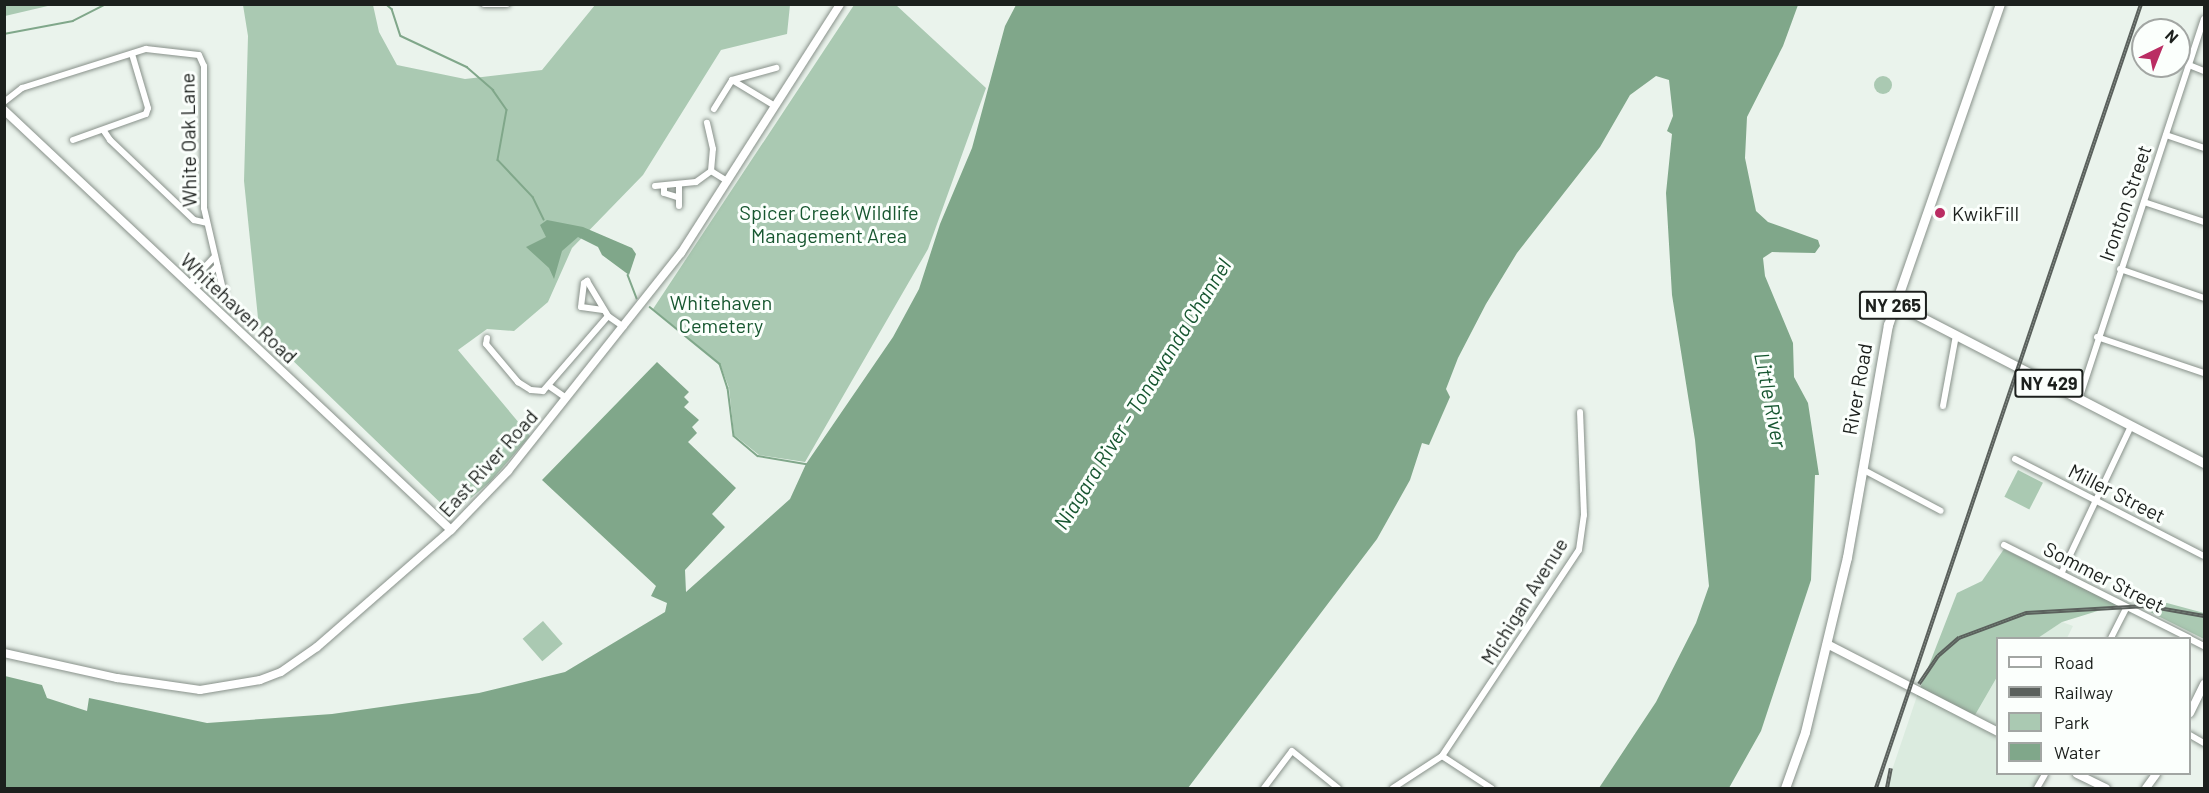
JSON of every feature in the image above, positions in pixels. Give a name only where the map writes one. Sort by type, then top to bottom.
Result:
[{"type":"main road","name":"East River Road","points":[[4,652],[182,689],[213,690],[248,684],[281,672],[317,647],[487,496],[681,253],[840,4]]},
{"type":"main road","name":"River Road","points":[[1785,789],[1805,732],[1827,644],[1894,303],[2000,4]]},
{"type":"main road","name":"Whitehaven Road","points":[[4,110],[451,530]]},
{"type":"main road","name":"NY 429","points":[[1894,303],[2205,463]]},
{"type":"main road","points":[[1827,644],[1996,731]]},
{"type":"main road","points":[[2191,711],[2205,684]]},
{"type":"main road","points":[[2079,775],[2106,789]]},
{"type":"main road","points":[[2146,789],[2155,775]]},
{"type":"street","points":[[484,4],[501,8],[507,4]]},
{"type":"street","name":"Ironton Street","points":[[2191,59],[2205,19]]},
{"type":"street","name":"White Oak Lane","points":[[4,102],[22,88],[158,48],[191,51],[202,59],[207,224],[224,294]]},
{"type":"street","name":"White Oak Lane","points":[[73,140],[147,112],[132,54]]},
{"type":"street","points":[[714,109],[732,80],[776,68]]},
{"type":"street","name":"Ironton Street","points":[[2079,399],[2097,338],[2185,78]]},
{"type":"street","points":[[732,80],[775,106]]},
{"type":"street","points":[[655,186],[679,186],[704,178],[711,171],[713,149],[707,123]]},
{"type":"street","name":"White Oak Lane","points":[[104,130],[110,140],[194,220],[207,224]]},
{"type":"street","points":[[2166,135],[2205,148]]},
{"type":"street","points":[[711,171],[727,181]]},
{"type":"street","points":[[679,186],[677,197],[679,206]]},
{"type":"street","points":[[664,187],[664,193],[677,197]]},
{"type":"street","points":[[2144,202],[2205,222]]},
{"type":"street","points":[[192,287],[215,256]]},
{"type":"street","points":[[192,287],[218,266]]},
{"type":"street","points":[[2120,269],[2205,298]]},
{"type":"street","points":[[603,309],[581,307],[584,283],[587,281],[608,316],[624,327]]},
{"type":"street","points":[[487,338],[486,344],[518,382],[531,390],[543,392],[608,316]]},
{"type":"street","points":[[1942,406],[1956,335]]},
{"type":"street","points":[[2097,338],[2205,373]]},
{"type":"street","points":[[549,386],[566,398]]},
{"type":"street","name":"Michigan Avenue","points":[[1442,756],[1579,550],[1584,515],[1580,412]]},
{"type":"street","points":[[2062,572],[2131,426]]},
{"type":"street","name":"Miller Street","points":[[2015,459],[2205,556]]},
{"type":"street","points":[[1862,469],[1941,511]]},
{"type":"street","name":"Sommer Street","points":[[2004,544],[2185,637]]},
{"type":"street","points":[[2112,637],[2126,608]]},
{"type":"street","name":"Sommer Street","points":[[2191,640],[2205,646]]},
{"type":"street","points":[[2191,736],[2205,743]]},
{"type":"street","points":[[1263,789],[1292,751],[1338,789]]},
{"type":"street","points":[[1393,789],[1442,756],[1491,789]]},
{"type":"street","points":[[2037,789],[2044,775]]},
{"type":"shaded area","points":[[2062,622],[2073,626],[2068,637],[2040,637]]},
{"type":"shaded area","points":[[1996,679],[1996,775],[2043,775],[2036,788],[1886,788],[1917,696],[1971,722]]},
{"type":"green space","points":[[5,4],[52,4],[52,5],[5,16]]},
{"type":"green space","points":[[243,5],[373,5],[379,32],[397,65],[465,79],[542,70],[595,5],[790,5],[787,34],[721,50],[643,175],[572,248],[548,302],[514,331],[487,329],[458,350],[530,436],[490,482],[452,514],[259,328],[244,181],[248,36]]},
{"type":"green space","name":"Spicer Creek Wildlife Management Area","points":[[854,5],[896,5],[986,88],[928,249],[805,462],[759,455],[734,435],[729,388],[720,364],[653,309]]},
{"type":"green space","points":[[1883,76],[1889,79],[1892,85],[1889,91],[1883,94],[1877,91],[1874,85],[1877,79]]},
{"type":"green space","points":[[2018,470],[2043,483],[2029,509],[2004,497]]},
{"type":"green space","points":[[2004,549],[2117,605],[2062,622],[2040,637],[1996,637],[1996,679],[1971,722],[1917,696],[1957,593],[1982,581]]},
{"type":"green space","points":[[2167,603],[2204,613],[2204,639],[2134,604]]},
{"type":"green space","points":[[543,621],[563,644],[542,661],[523,639]]},
{"type":"water","points":[[1016,5],[1798,5],[1783,46],[1747,117],[1745,158],[1756,211],[1768,222],[1818,240],[1820,246],[1815,253],[1772,252],[1763,258],[1765,276],[1793,343],[1794,377],[1808,403],[1819,475],[1815,475],[1811,580],[1761,731],[1729,788],[1599,788],[1656,702],[1696,623],[1709,586],[1695,440],[1672,295],[1666,193],[1672,134],[1667,131],[1673,116],[1669,80],[1656,76],[1630,95],[1600,147],[1517,253],[1486,304],[1458,358],[1446,389],[1450,397],[1429,445],[1422,443],[1410,480],[1377,539],[1188,788],[5,788],[5,676],[42,685],[47,698],[87,711],[89,698],[207,723],[332,714],[479,693],[565,672],[665,612],[667,603],[651,596],[656,586],[542,480],[657,362],[689,392],[684,397],[689,402],[684,407],[699,420],[692,427],[697,433],[688,442],[736,488],[712,514],[725,527],[685,570],[686,592],[790,499],[806,464],[893,337],[919,289],[940,224],[972,148],[1005,26]]},
{"type":"water","points":[[547,220],[583,227],[632,248],[636,254],[629,275],[602,255],[598,247],[578,237],[562,251],[554,279],[549,268],[526,247],[546,237],[540,225]]},
{"type":"waterway","points":[[4,34],[73,21],[106,4]]},
{"type":"waterway","points":[[386,4],[392,9],[401,36],[467,67],[493,90],[507,110],[498,160],[533,197],[544,220]]},
{"type":"waterway","points":[[628,275],[637,298]]},
{"type":"waterway","points":[[650,307],[720,364],[728,388],[734,436],[758,456],[806,464]]},
{"type":"railway","points":[[1876,788],[2141,4]]},
{"type":"railway","points":[[1919,684],[1938,656],[1959,638],[2026,613],[2147,606],[2204,616]]},
{"type":"railway","points":[[1887,788],[1891,768]]},
{"type":"place","name":"KwikFill","points":[[1940,213]]},
{"type":"park label","name":"Whitehaven Cemetery","points":[[721,314]]},
{"type":"water label","name":"Niagara River – Tonawanda Channel","points":[[1142,394]]},
{"type":"water label","name":"Little River","points":[[1771,400]]}]
